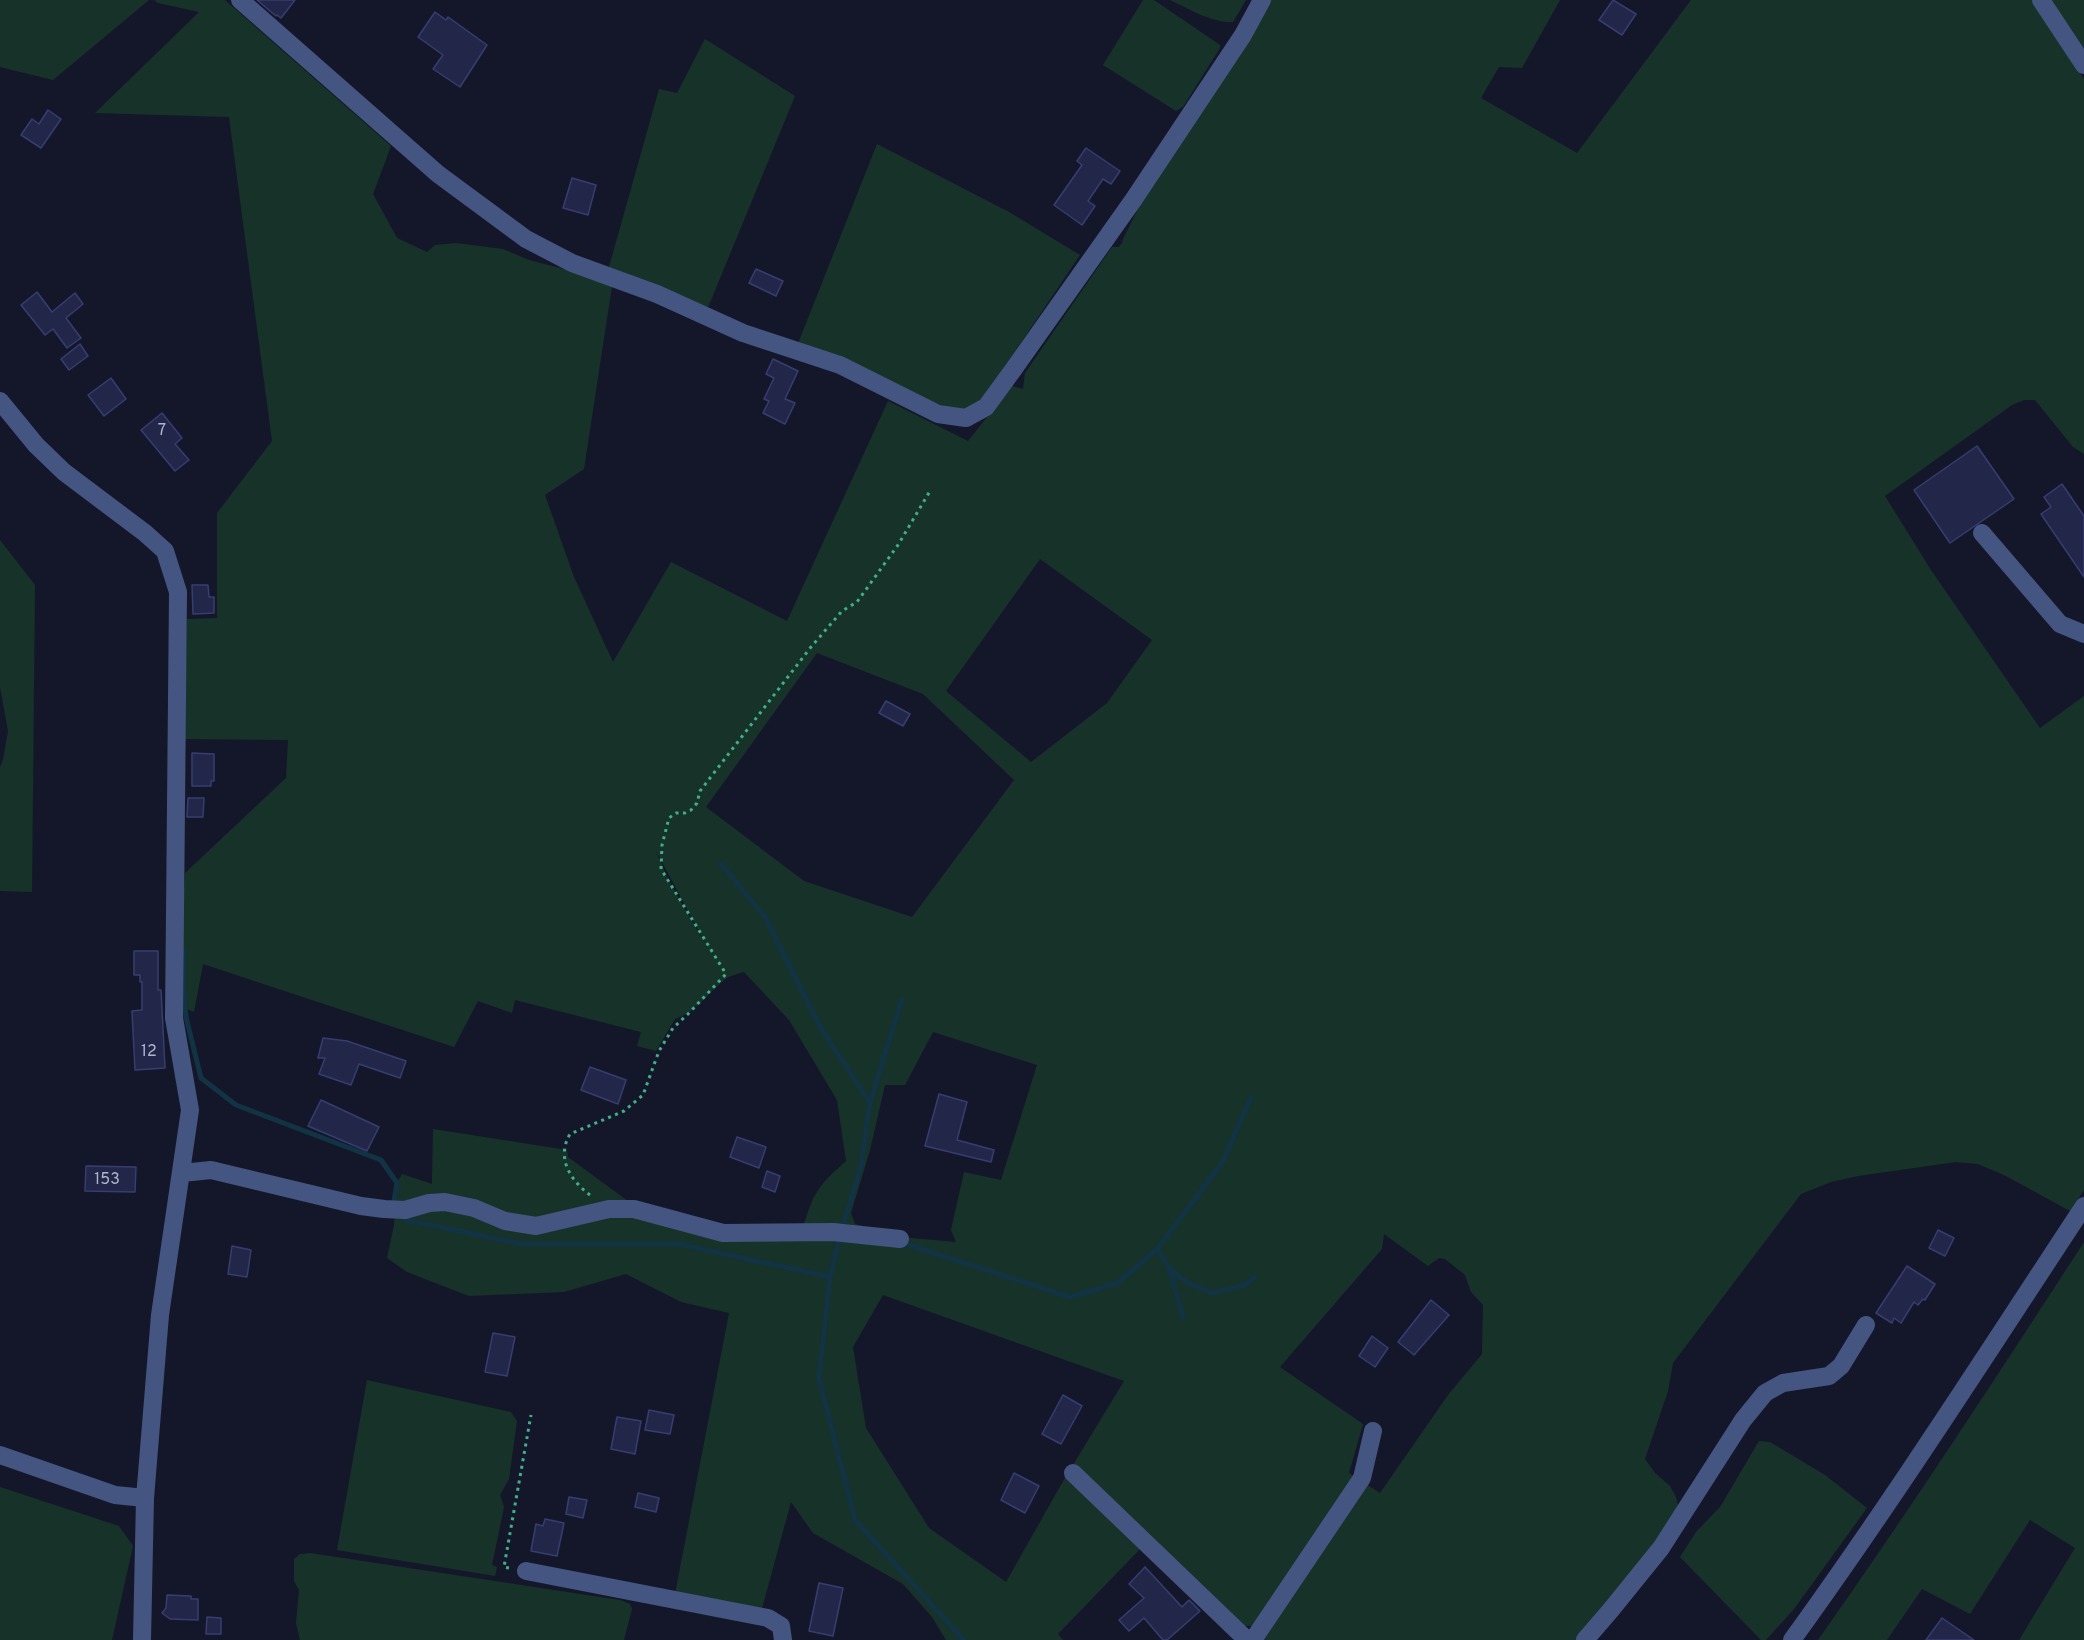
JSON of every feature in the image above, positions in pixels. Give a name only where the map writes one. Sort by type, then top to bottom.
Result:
[{"type":"street","points":[[240,0],[438,174],[526,238],[572,263],[657,294],[742,333],[840,365],[938,414],[966,418],[986,407],[1013,370],[1134,199],[1243,35],[1262,0]]},
{"type":"street","points":[[2040,0],[2084,65]]},
{"type":"street","points":[[0,401],[36,445],[64,472],[146,533],[165,551],[178,592],[174,1018],[190,1110],[160,1316],[145,1498],[142,1640]]},
{"type":"street","points":[[1982,532],[2060,624],[2084,634]]},
{"type":"street","points":[[182,1173],[211,1170],[361,1206],[384,1209],[405,1210],[429,1203],[445,1202],[474,1208],[505,1221],[536,1226],[609,1209],[634,1209],[723,1233],[841,1233],[900,1239]]},
{"type":"street","points":[[1792,1640],[1842,1571],[1951,1410],[2084,1206]]},
{"type":"street","points":[[1585,1640],[1661,1548],[1743,1420],[1765,1393],[1783,1383],[1829,1376],[1841,1366],[1866,1325]]},
{"type":"street","points":[[1253,1640],[1362,1478],[1373,1431]]},
{"type":"street","points":[[0,1455],[115,1495],[145,1498]]},
{"type":"street","points":[[1072,1473],[1247,1640]]},
{"type":"street","points":[[526,1570],[768,1618],[781,1626],[783,1640]]},
{"type":"path","points":[[609,1209],[585,1191],[568,1173],[563,1155],[567,1140],[570,1134],[624,1111],[643,1095],[659,1051],[673,1028],[726,974],[661,869],[662,845],[669,818],[676,813],[691,810],[697,803],[700,791],[811,647],[843,611],[857,602],[898,545],[930,491]]},
{"type":"path","points":[[526,1570],[504,1567],[531,1415]]},
{"type":"green space","points":[[0,0],[149,0],[53,80],[0,67]]},
{"type":"green space","points":[[154,0],[225,0],[391,146],[373,194],[397,238],[427,252],[435,245],[456,243],[503,249],[529,260],[612,286],[584,469],[545,495],[574,577],[613,662],[671,562],[787,621],[888,401],[968,441],[1012,386],[1023,389],[1025,373],[1112,247],[1119,247],[1122,243],[1138,209],[1268,0],[1560,0],[1522,68],[1499,67],[1481,98],[1577,153],[1691,0],[2032,0],[2084,79],[2084,454],[2073,447],[2035,400],[2024,400],[2012,405],[1885,496],[1931,570],[2040,728],[2084,696],[2084,1190],[2070,1211],[2006,1176],[1978,1164],[1956,1162],[1858,1176],[1831,1182],[1801,1194],[1673,1363],[1668,1391],[1645,1459],[1655,1473],[1670,1486],[1679,1509],[1614,1597],[1576,1640],[1264,1640],[1366,1484],[1380,1493],[1448,1395],[1482,1354],[1483,1305],[1471,1292],[1465,1275],[1445,1259],[1439,1258],[1428,1266],[1384,1234],[1382,1249],[1280,1367],[1363,1424],[1349,1473],[1355,1477],[1253,1626],[1241,1626],[1073,1465],[1124,1381],[883,1295],[853,1347],[866,1428],[929,1528],[1006,1582],[1066,1476],[1141,1548],[1058,1634],[1063,1640],[946,1640],[932,1617],[903,1584],[813,1533],[791,1502],[761,1612],[675,1594],[729,1313],[681,1302],[626,1274],[564,1292],[469,1296],[407,1272],[387,1258],[394,1225],[397,1183],[402,1174],[432,1184],[433,1129],[567,1150],[568,1157],[659,1224],[802,1231],[817,1192],[846,1161],[837,1100],[789,1020],[744,972],[725,979],[695,1008],[675,1019],[656,1051],[637,1046],[641,1032],[515,1000],[512,1013],[478,1001],[454,1047],[203,964],[194,1012],[177,1005],[185,873],[286,778],[288,740],[184,739],[187,619],[217,618],[217,513],[272,441],[229,117],[95,113],[199,12],[158,3]],"holes":[[[1040,559],[1152,640],[1107,703],[1031,762],[946,691]],[[817,653],[923,694],[1014,780],[912,917],[804,881],[706,807]],[[655,849],[710,952],[669,881]],[[933,1032],[1037,1065],[1001,1180],[964,1172],[951,1230],[956,1242],[900,1237],[855,1224],[851,1213],[870,1150],[885,1085],[905,1085]]]},
{"type":"green space","points":[[1143,0],[1154,0],[1220,45],[1183,107],[1176,111],[1103,65]]},
{"type":"green space","points":[[1170,0],[1246,0],[1233,22],[1225,22],[1209,18]]},
{"type":"green space","points":[[2047,0],[2084,0],[2084,59]]},
{"type":"green space","points":[[705,39],[795,96],[707,310],[609,267],[659,89],[677,93]]},
{"type":"green space","points":[[877,144],[1009,212],[1080,255],[985,396],[974,407],[955,411],[797,346]]},
{"type":"green space","points":[[0,540],[35,585],[32,892],[0,891],[0,767],[8,731],[0,687]]},
{"type":"green space","points":[[2084,1242],[2084,1640],[2019,1640],[2075,1548],[2030,1520],[1970,1614],[1922,1589],[1887,1640],[1818,1640],[1920,1492]]},
{"type":"green space","points":[[367,1380],[511,1412],[517,1421],[509,1479],[500,1495],[504,1507],[492,1565],[497,1567],[495,1576],[337,1550]]},
{"type":"green space","points":[[1759,1441],[1770,1442],[1825,1475],[1867,1508],[1794,1609],[1766,1640],[1761,1640],[1680,1557],[1696,1532],[1720,1507]]},
{"type":"green space","points":[[0,1487],[119,1526],[133,1546],[112,1640],[0,1640]]},
{"type":"green space","points":[[310,1553],[620,1600],[630,1604],[632,1609],[624,1640],[300,1640],[296,1623],[299,1590],[294,1581],[294,1559],[300,1554]]},
{"type":"building","points":[[257,0],[295,0],[281,18]]},
{"type":"building","points":[[1613,0],[1636,14],[1622,35],[1599,20]]},
{"type":"building","points":[[435,12],[446,20],[448,17],[487,45],[460,87],[433,69],[443,55],[418,37]]},
{"type":"building","points":[[48,110],[61,119],[41,148],[21,135],[32,119],[39,124]]},
{"type":"building","points":[[1086,148],[1120,171],[1111,184],[1103,179],[1088,201],[1095,206],[1082,225],[1054,205],[1082,165],[1077,161]]},
{"type":"building","points":[[572,178],[596,185],[588,215],[563,208]]},
{"type":"building","points":[[756,269],[783,281],[776,296],[749,283]]},
{"type":"building","points":[[37,292],[52,312],[75,293],[83,304],[66,318],[81,338],[67,348],[53,329],[45,335],[21,305]]},
{"type":"building","points":[[80,344],[88,356],[69,370],[61,359]]},
{"type":"building","points":[[773,359],[798,371],[785,399],[795,403],[785,424],[763,413],[769,401],[764,399],[774,378],[766,374]]},
{"type":"building","points":[[111,378],[126,399],[104,416],[88,395]]},
{"type":"building","points":[[162,413],[182,438],[175,444],[189,460],[175,471],[141,430]]},
{"type":"building","points":[[1977,446],[2014,499],[1950,543],[1914,490]]},
{"type":"building","points":[[2062,484],[2084,516],[2084,577],[2041,514],[2051,507],[2044,497]]},
{"type":"building","points":[[192,585],[208,585],[209,597],[214,597],[214,613],[193,614]]},
{"type":"building","points":[[886,701],[910,714],[903,726],[879,713]]},
{"type":"building","points":[[192,753],[214,754],[214,781],[211,781],[211,786],[192,786]]},
{"type":"building","points":[[188,798],[204,798],[203,817],[187,817]]},
{"type":"building","points":[[134,951],[158,951],[158,990],[161,990],[165,1068],[135,1070],[132,1011],[142,1010],[142,982],[140,982],[140,975],[134,975]]},
{"type":"building","points":[[323,1038],[347,1041],[406,1061],[400,1078],[359,1064],[351,1085],[319,1074],[325,1058],[318,1058]]},
{"type":"building","points":[[590,1067],[626,1080],[618,1104],[581,1090]]},
{"type":"building","points":[[939,1094],[967,1102],[957,1140],[994,1150],[991,1162],[925,1146]]},
{"type":"building","points":[[321,1100],[379,1127],[367,1151],[308,1126]]},
{"type":"building","points":[[737,1137],[766,1147],[759,1168],[730,1157]]},
{"type":"building","points":[[86,1166],[136,1167],[135,1192],[85,1191]]},
{"type":"building","points":[[767,1171],[780,1176],[775,1192],[762,1187]]},
{"type":"building","points":[[1938,1230],[1954,1238],[1945,1256],[1929,1248]]},
{"type":"building","points":[[232,1246],[251,1250],[247,1277],[228,1274]]},
{"type":"building","points":[[1907,1266],[1935,1284],[1925,1300],[1923,1299],[1918,1305],[1914,1302],[1901,1323],[1894,1318],[1892,1323],[1876,1313]]},
{"type":"building","points":[[1431,1300],[1449,1315],[1414,1355],[1398,1342]]},
{"type":"building","points":[[493,1333],[515,1337],[507,1376],[485,1372]]},
{"type":"building","points":[[1372,1336],[1388,1348],[1375,1367],[1359,1356]]},
{"type":"building","points":[[1063,1395],[1082,1406],[1061,1444],[1042,1434]]},
{"type":"building","points":[[649,1410],[674,1415],[670,1434],[645,1430]]},
{"type":"building","points":[[617,1417],[641,1421],[635,1454],[611,1449]]},
{"type":"building","points":[[1014,1473],[1039,1486],[1025,1513],[1001,1500]]},
{"type":"building","points":[[638,1493],[659,1498],[656,1512],[635,1507]]},
{"type":"building","points":[[569,1497],[587,1500],[583,1518],[566,1514]]},
{"type":"building","points":[[545,1519],[564,1523],[557,1556],[531,1551],[536,1524],[543,1526]]},
{"type":"building","points":[[1145,1567],[1182,1607],[1189,1600],[1200,1611],[1167,1640],[1163,1640],[1144,1618],[1129,1631],[1119,1620],[1144,1598],[1129,1584]]},
{"type":"building","points":[[819,1583],[843,1588],[833,1636],[809,1631]]},
{"type":"building","points":[[167,1595],[191,1596],[191,1599],[198,1599],[198,1620],[170,1619],[162,1613],[166,1608]]},
{"type":"building","points":[[207,1617],[221,1618],[221,1634],[206,1634]]},
{"type":"building","points":[[1942,1618],[1974,1640],[1926,1640]]},
{"type":"waterway","points":[[721,864],[765,917],[822,1030],[870,1103],[861,1166],[842,1229]]},
{"type":"waterway","points":[[184,949],[186,1017],[201,1078],[236,1105],[381,1160],[397,1183],[393,1207]]},
{"type":"waterway","points":[[870,1103],[902,999]]},
{"type":"waterway","points":[[903,1243],[1070,1297],[1118,1283],[1157,1249],[1222,1163],[1251,1097]]},
{"type":"waterway","points":[[401,1215],[406,1220],[522,1244],[679,1244],[830,1277],[840,1235]]},
{"type":"waterway","points":[[1157,1249],[1170,1269],[1186,1282],[1212,1293],[1245,1285],[1255,1277]]},
{"type":"waterway","points":[[1170,1270],[1183,1318]]},
{"type":"waterway","points":[[830,1277],[819,1378],[855,1520],[964,1640]]}]
